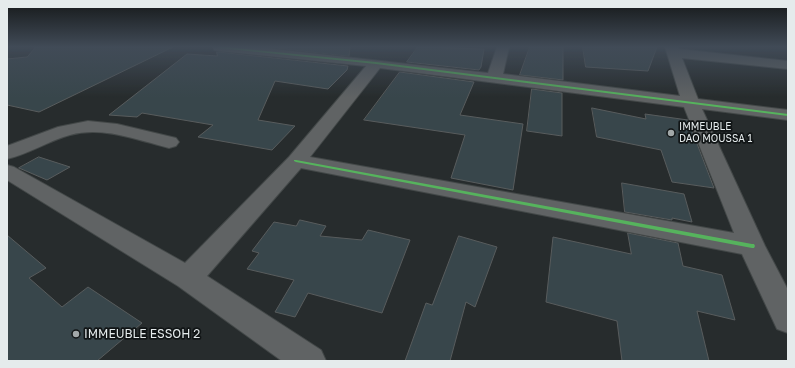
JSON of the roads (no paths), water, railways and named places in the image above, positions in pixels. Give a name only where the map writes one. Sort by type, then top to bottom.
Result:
[{"type":"street","points":[[188,278],[296,161],[375,64]]},
{"type":"street","points":[[385,64],[788,115]]},
{"type":"street","points":[[494,78],[498,64]]},
{"type":"street","points":[[678,64],[691,103],[752,246],[788,320]]},
{"type":"street","points":[[7,153],[65,131],[85,127],[101,127],[169,142]]},
{"type":"street","points":[[296,161],[752,246]]},
{"type":"street","points":[[7,171],[188,278],[309,361]]},
{"type":"place","name":"IMMEUBLE DAO MOUSSA 1","points":[[671,133]]},
{"type":"place","name":"IMMEUBLE ESSOH 2","points":[[76,334]]}]
